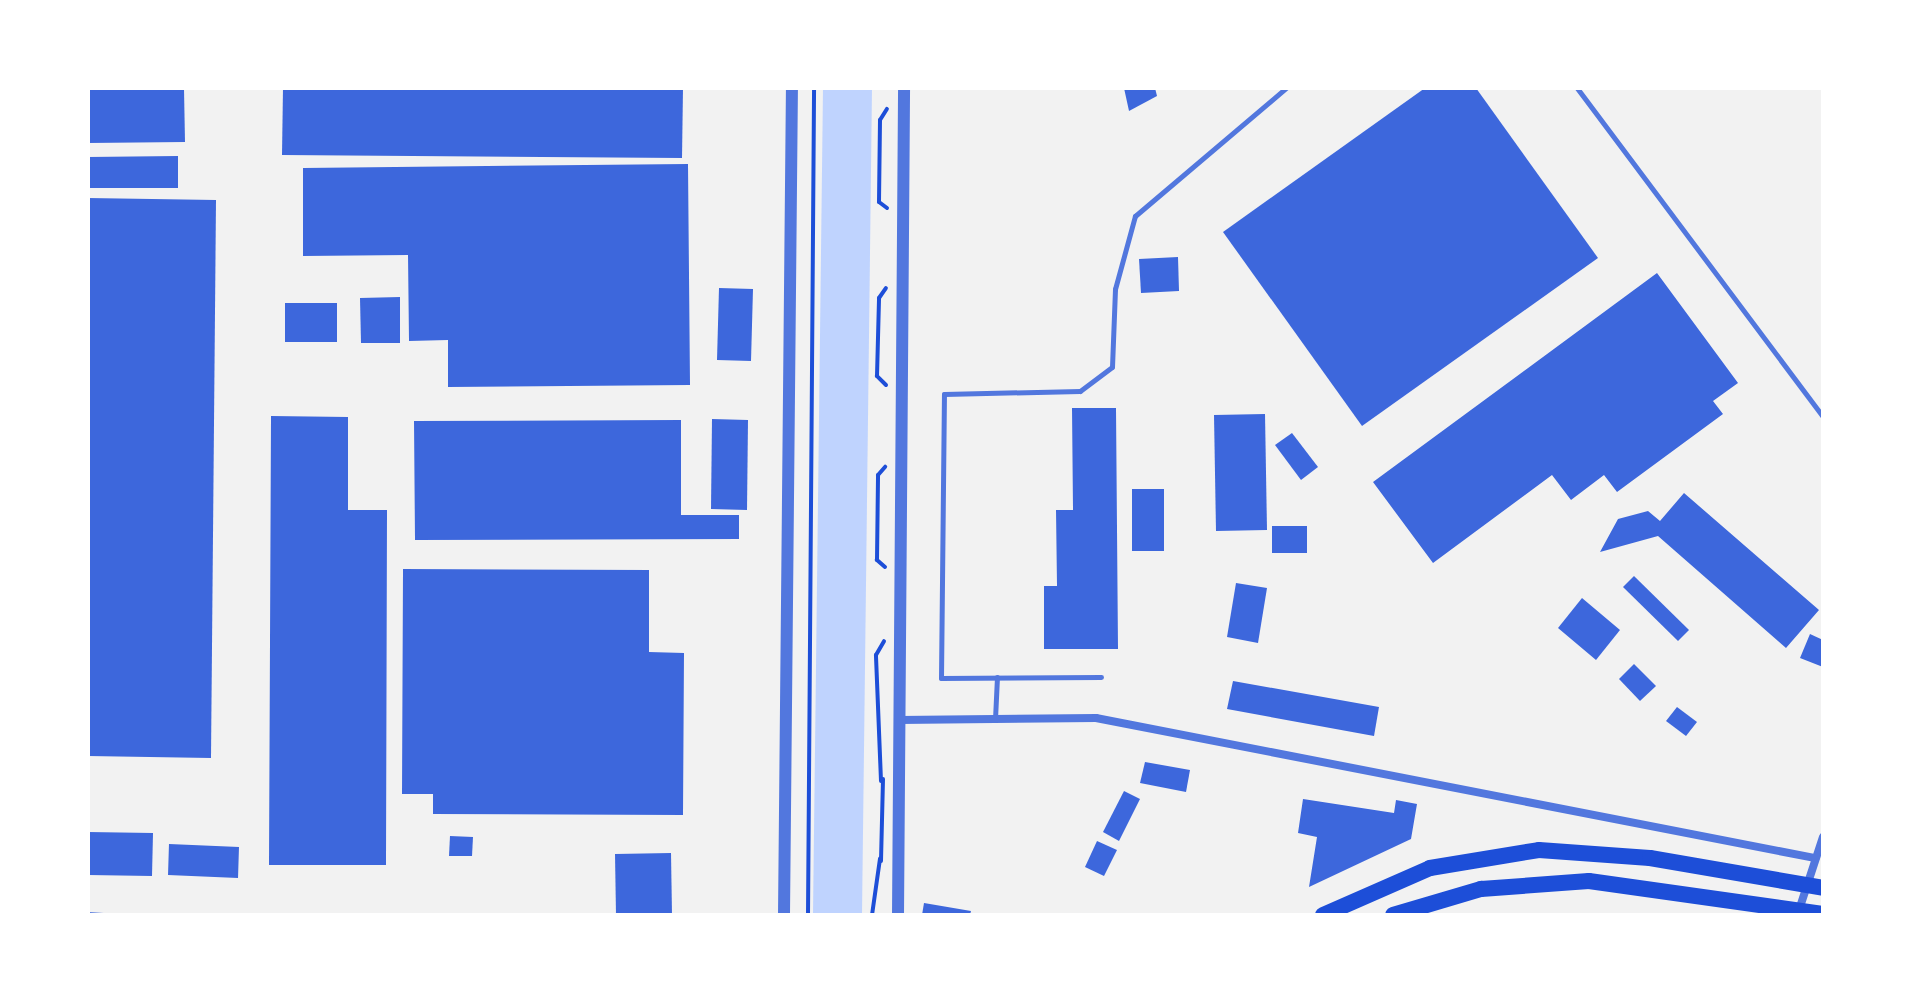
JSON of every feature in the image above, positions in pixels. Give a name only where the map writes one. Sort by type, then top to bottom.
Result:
[{"type":"main road","points":[[1323,915],[1430,868],[1539,850],[1650,858],[1823,888]]},
{"type":"main road","points":[[1393,915],[1481,889],[1589,881],[1823,914]]},
{"type":"street","points":[[784,915],[792,88]]},
{"type":"street","points":[[898,915],[904,88]]},
{"type":"street","points":[[899,720],[1096,718],[1815,858]]},
{"type":"street","points":[[1797,915],[1823,837]]},
{"type":"lane","points":[[1101,677],[941,678],[944,394],[1080,391],[1112,367],[1115,289],[1135,216],[1286,88]]},
{"type":"lane","points":[[1577,88],[1823,417]]},
{"type":"lane","points":[[995,719],[997,677]]},
{"type":"lane","points":[[88,914],[103,915]]},
{"type":"path","points":[[808,915],[814,88]]},
{"type":"path","points":[[887,109],[880,120],[879,188],[887,208]]},
{"type":"path","points":[[886,288],[879,298],[877,376],[886,385]]},
{"type":"path","points":[[885,466],[878,475],[877,546],[885,567]]},
{"type":"path","points":[[881,781],[876,655],[884,641]]},
{"type":"path","points":[[872,915],[880,859]]},
{"type":"water","points":[[823,88],[872,88],[862,915],[813,915]]},
{"type":"building","points":[[283,88],[683,88],[682,158],[282,155]]},
{"type":"building","points":[[1124,88],[1155,88],[1157,96],[1129,111]]},
{"type":"building","points":[[1425,88],[1476,88],[1598,258],[1362,426],[1223,232]]},
{"type":"building","points":[[184,89],[185,142],[88,143],[88,90]]},
{"type":"building","points":[[178,156],[178,188],[88,188],[88,157]]},
{"type":"building","points":[[688,164],[690,385],[448,387],[448,340],[409,341],[408,255],[303,256],[303,168]]},
{"type":"building","points":[[88,198],[216,200],[211,758],[88,756]]},
{"type":"building","points":[[1178,257],[1179,291],[1141,293],[1139,259]]},
{"type":"building","points":[[1657,273],[1738,383],[1713,401],[1723,414],[1617,492],[1604,475],[1571,500],[1552,475],[1433,563],[1373,482]]},
{"type":"building","points":[[719,288],[753,289],[751,361],[717,360]]},
{"type":"building","points":[[400,297],[400,343],[361,343],[360,298]]},
{"type":"building","points":[[285,303],[337,303],[337,342],[285,342]]},
{"type":"building","points":[[1072,408],[1116,408],[1118,649],[1044,649],[1044,586],[1057,586],[1056,510],[1073,510]]},
{"type":"building","points":[[1265,414],[1267,530],[1216,531],[1214,415]]},
{"type":"building","points":[[271,416],[348,417],[348,510],[387,510],[386,865],[269,865]]},
{"type":"building","points":[[712,419],[748,420],[747,510],[711,509]]},
{"type":"building","points":[[681,420],[681,515],[739,515],[739,539],[415,540],[414,421]]},
{"type":"building","points":[[1292,433],[1318,467],[1301,480],[1275,445]]},
{"type":"building","points":[[1132,489],[1164,489],[1164,551],[1132,551]]},
{"type":"building","points":[[1684,493],[1819,610],[1786,648],[1658,536],[1600,552],[1618,519],[1648,511],[1660,521]]},
{"type":"building","points":[[1272,526],[1307,526],[1307,553],[1272,553]]},
{"type":"building","points":[[403,569],[649,570],[649,652],[684,653],[683,815],[433,814],[433,794],[402,794]]},
{"type":"building","points":[[1634,576],[1689,630],[1678,641],[1623,587]]},
{"type":"building","points":[[1236,583],[1267,588],[1258,643],[1227,637]]},
{"type":"building","points":[[1582,598],[1620,630],[1596,660],[1558,628]]},
{"type":"building","points":[[1810,634],[1823,640],[1823,667],[1800,658]]},
{"type":"building","points":[[1634,664],[1656,686],[1640,701],[1619,679]]},
{"type":"building","points":[[1233,681],[1379,707],[1374,736],[1227,709]]},
{"type":"building","points":[[1677,707],[1697,722],[1686,736],[1666,721]]},
{"type":"building","points":[[1145,762],[1190,770],[1186,792],[1140,783]]},
{"type":"building","points":[[1124,791],[1140,799],[1119,841],[1103,832]]},
{"type":"building","points":[[1303,799],[1394,813],[1396,800],[1417,804],[1411,839],[1309,887],[1317,837],[1298,833]]},
{"type":"building","points":[[88,832],[153,833],[152,876],[88,875]]},
{"type":"building","points":[[450,836],[473,837],[472,856],[449,856]]},
{"type":"building","points":[[1097,841],[1117,850],[1104,876],[1085,867]]},
{"type":"building","points":[[169,844],[239,847],[238,878],[168,875]]},
{"type":"building","points":[[671,853],[672,915],[616,915],[615,854]]},
{"type":"building","points":[[924,903],[971,911],[970,915],[922,915]]}]
